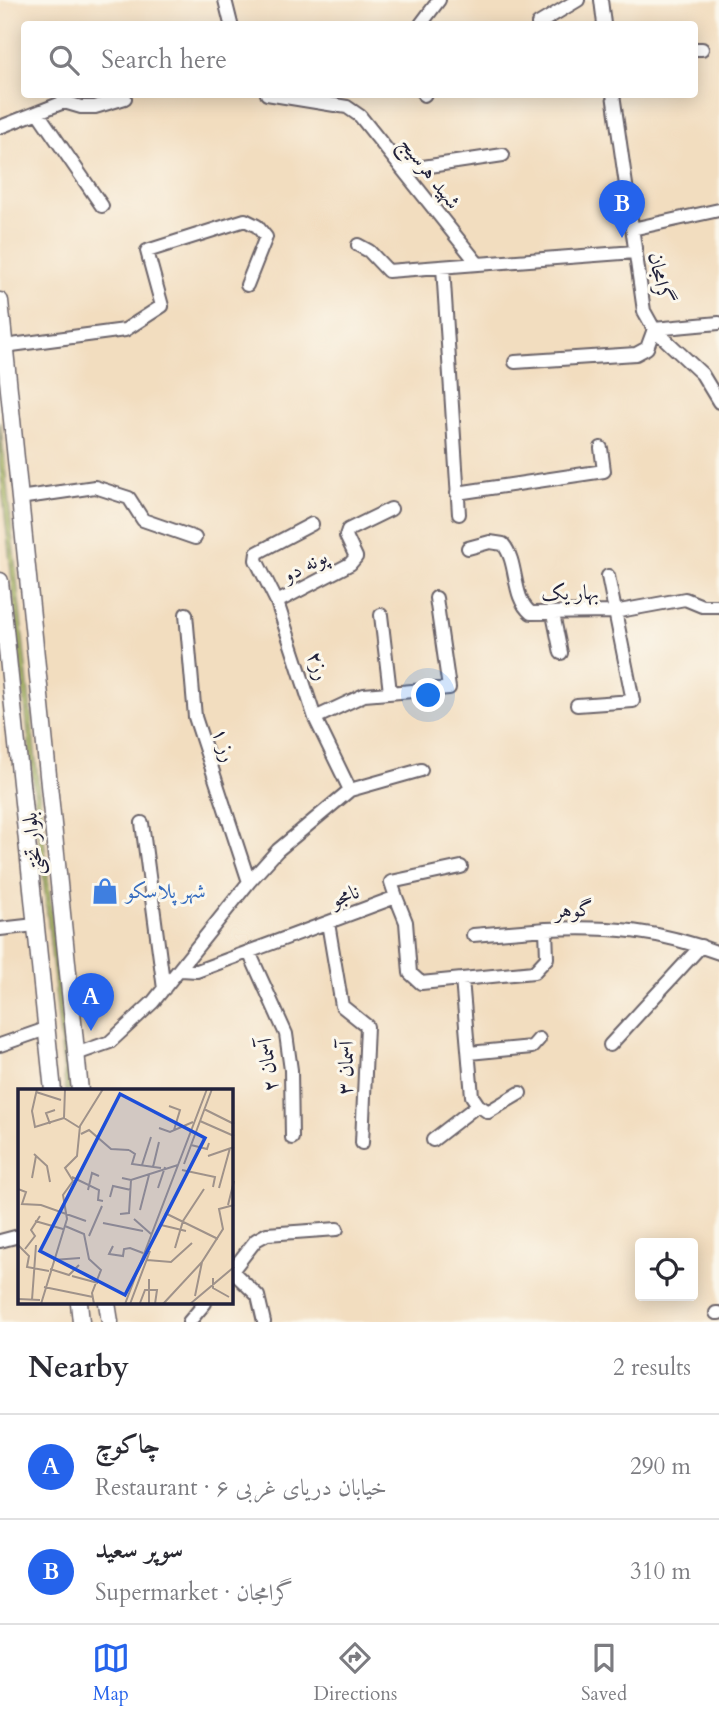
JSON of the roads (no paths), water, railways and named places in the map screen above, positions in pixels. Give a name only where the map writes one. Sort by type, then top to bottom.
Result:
[{"type":"main road","name":"بلوار تختی","points":[[0,301],[80,1089]]},
{"type":"main road","name":"بلوار تختی","points":[[0,587],[5,682],[36,925],[53,1089]]},
{"type":"main road","points":[[79,1304],[81,1322]]},
{"type":"main road","points":[[107,1304],[110,1322]]},
{"type":"street","points":[[225,0],[230,21]]},
{"type":"street","points":[[423,21],[439,0]]},
{"type":"street","points":[[543,21],[578,0]]},
{"type":"street","points":[[601,0],[604,21]]},
{"type":"street","points":[[0,127],[64,102],[80,107],[95,107],[125,98]]},
{"type":"street","name":"شهید هرسیج","points":[[292,98],[347,107],[360,116],[478,264]]},
{"type":"street","name":"گرامجان","points":[[614,98],[644,311],[654,329],[702,374],[719,402]]},
{"type":"street","points":[[38,113],[102,206]]},
{"type":"street","points":[[403,170],[502,155]]},
{"type":"street","points":[[632,229],[719,210]]},
{"type":"street","points":[[4,346],[125,330],[162,306],[146,251],[245,220],[257,226],[266,237],[247,285]]},
{"type":"street","points":[[358,245],[369,251],[387,271],[635,252]]},
{"type":"street","points":[[443,267],[459,514]]},
{"type":"street","points":[[515,362],[636,354],[647,348],[654,329],[719,323]]},
{"type":"street","points":[[457,493],[604,471],[601,448]]},
{"type":"street","points":[[19,498],[96,487],[130,498],[143,520],[195,538]]},
{"type":"street","name":"پونه دو","points":[[277,602],[350,564],[356,557],[346,536],[348,530],[391,509]]},
{"type":"street","name":"رز۲","points":[[312,524],[257,553],[256,561],[277,602],[315,718],[350,790]]},
{"type":"street","name":"بهار یک","points":[[468,548],[490,542],[503,544],[510,552],[523,607],[531,613],[614,612],[685,599],[702,606],[719,606]]},
{"type":"street","points":[[576,705],[633,701],[608,576]]},
{"type":"street","points":[[315,718],[364,695],[449,688],[436,598]]},
{"type":"street","name":"رز ۱","points":[[187,614],[195,717],[249,883]]},
{"type":"street","points":[[553,614],[561,653]]},
{"type":"street","points":[[381,615],[390,692]]},
{"type":"street","points":[[76,1054],[110,1042],[181,970],[278,850],[350,790],[421,770]]},
{"type":"street","points":[[142,823],[164,989]]},
{"type":"street","points":[[461,867],[391,882],[406,922],[410,973],[421,983],[462,979],[472,1096],[478,1105],[488,1112],[520,1093]]},
{"type":"street","name":"نامجو","points":[[181,970],[197,971],[396,897]]},
{"type":"street","name":"آسمان ۳","points":[[328,923],[342,1006],[367,1026],[362,1143]]},
{"type":"street","points":[[0,929],[36,925]]},
{"type":"street","name":"گوهر","points":[[462,979],[534,972],[547,958],[546,929],[589,927],[638,930],[719,953]]},
{"type":"street","points":[[473,935],[546,929]]},
{"type":"street","points":[[610,1045],[701,946]]},
{"type":"street","name":"آسمان ۲","points":[[249,953],[286,1034],[291,1070],[292,1138]]},
{"type":"street","points":[[0,1045],[46,1029]]},
{"type":"street","points":[[468,1053],[532,1047],[539,1040]]},
{"type":"street","points":[[433,1140],[478,1105]]},
{"type":"street","points":[[233,1269],[256,1240],[267,1234],[337,1229]]},
{"type":"street","points":[[0,1241],[18,1236]]},
{"type":"street","points":[[233,1274],[258,1296],[264,1322]]},
{"type":"street","points":[[189,1322],[204,1304]]},
{"type":"place","name":"سوپر سعید","points":[[622,238]]},
{"type":"place","name":"شهر پلاسکو","points":[[105,891]]},
{"type":"place","name":"چاکوچ","points":[[91,1031]]}]
